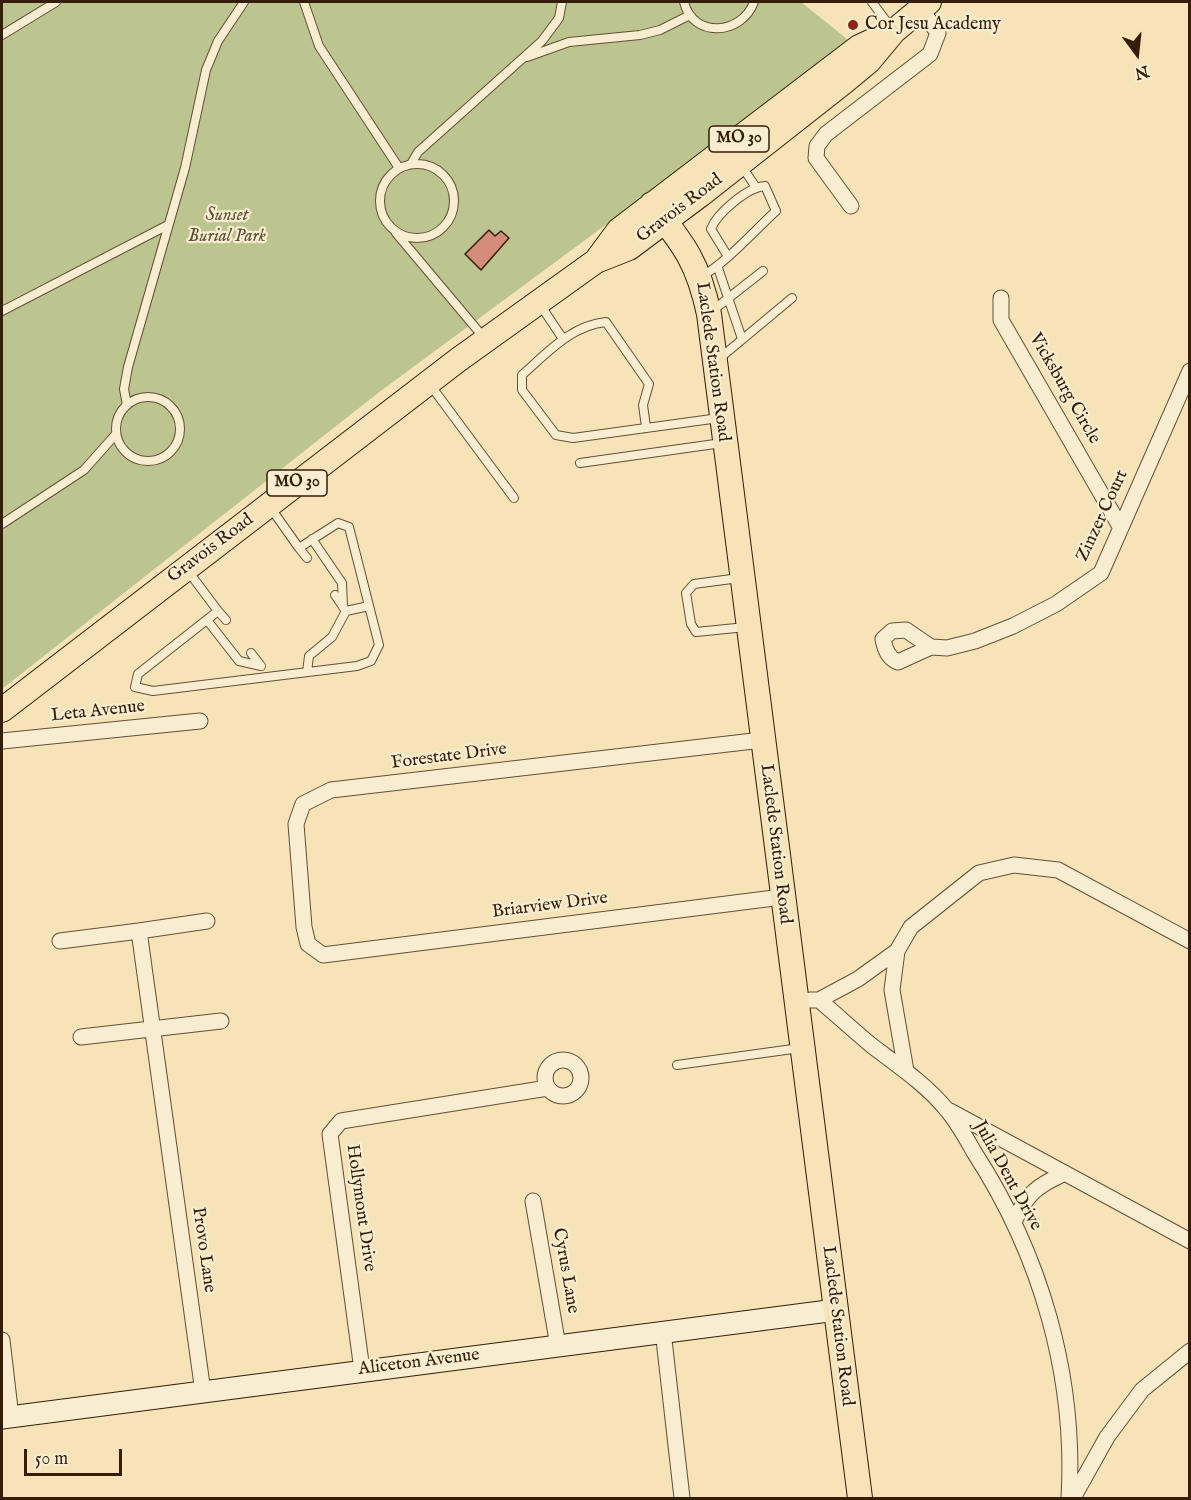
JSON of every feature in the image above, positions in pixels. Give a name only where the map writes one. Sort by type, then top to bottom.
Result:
[{"type":"main road","name":"Gravois Road","points":[[2,710],[428,382],[596,261],[619,230],[693,200],[869,61],[894,31],[925,5]]},
{"type":"main road","name":"Gravois Road","points":[[659,212],[859,47],[894,31]]},
{"type":"main road","points":[[689,253],[693,200]]},
{"type":"main road","name":"Laclede Station Road","points":[[659,212],[689,253],[709,272],[718,307],[714,363],[860,1498]]},
{"type":"street","points":[[851,206],[816,158],[817,146],[826,134],[930,54],[938,33],[925,5]]},
{"type":"street","name":"Vicksburg Circle","points":[[1001,298],[1001,320],[1121,528]]},
{"type":"street","name":"Zinzer Court","points":[[931,647],[947,648],[975,641],[1013,626],[1056,604],[1101,573],[1190,371]]},
{"type":"street","name":"Leta Avenue","points":[[2,741],[200,721]]},
{"type":"street","name":"Forestate Drive","points":[[324,955],[308,944],[304,927],[296,824],[303,804],[316,796],[343,789],[762,740]]},
{"type":"street","points":[[906,1071],[892,990],[897,951],[911,927],[979,873],[1014,865],[1058,870],[1190,941]]},
{"type":"street","name":"Briarview Drive","points":[[324,955],[782,897]]},
{"type":"street","points":[[60,941],[207,921]]},
{"type":"street","name":"Provo Lane","points":[[139,931],[203,1392]]},
{"type":"street","points":[[795,1000],[819,1000],[858,979],[897,951]]},
{"type":"street","name":"Julia Dent Drive","points":[[819,1000],[906,1071],[947,1110],[988,1173],[1014,1222],[1048,1308],[1060,1359],[1071,1456],[1071,1498]]},
{"type":"street","points":[[81,1037],[221,1021]]},
{"type":"street","name":"Hollymont Drive","points":[[362,1370],[330,1134],[340,1121],[548,1088]]},
{"type":"street","points":[[947,1110],[1190,1241]]},
{"type":"street","points":[[1014,1222],[1023,1201],[1040,1184],[1065,1173]]},
{"type":"street","name":"Cyrus Lane","points":[[533,1202],[558,1346]]},
{"type":"street","name":"Aliceton Avenue","points":[[6,1418],[836,1310]]},
{"type":"street","points":[[663,1331],[682,1498]]},
{"type":"street","points":[[2,1340],[6,1418]]},
{"type":"street","points":[[1071,1498],[1107,1437],[1142,1390],[1190,1352]]},
{"type":"lane","points":[[2,35],[56,2]]},
{"type":"lane","points":[[127,405],[124,389],[128,367],[185,168],[206,70],[218,41],[244,2]]},
{"type":"lane","points":[[304,2],[310,14],[319,46],[399,168]]},
{"type":"lane","points":[[310,14],[312,2]]},
{"type":"lane","points":[[411,164],[418,152],[542,41],[559,18],[562,2]]},
{"type":"lane","points":[[684,2],[690,15],[710,28],[722,29],[743,20],[754,2]]},
{"type":"lane","points":[[872,2],[894,31]]},
{"type":"lane","points":[[524,58],[569,42],[640,35],[660,30],[690,15]]},
{"type":"lane","points":[[394,230],[416,238],[429,236],[439,230],[453,210],[453,192],[445,176],[424,164],[411,164],[399,168],[383,186],[380,197],[381,209],[394,230],[486,340]]},
{"type":"lane","points":[[740,164],[755,186]]},
{"type":"lane","points":[[709,272],[776,211],[765,186],[755,186],[715,219],[711,229],[727,255]]},
{"type":"lane","points":[[2,311],[168,225]]},
{"type":"lane","points":[[742,339],[718,307],[763,270]]},
{"type":"lane","points":[[714,363],[792,298]]},
{"type":"lane","points":[[538,303],[563,339]]},
{"type":"lane","points":[[646,427],[643,405],[649,384],[606,322],[588,324],[563,339],[522,375],[522,390],[556,435],[573,438],[721,417]]},
{"type":"lane","points":[[428,382],[514,498]]},
{"type":"lane","points":[[146,398],[165,402],[178,417],[179,436],[170,453],[161,459],[142,461],[125,452],[116,434],[118,418],[127,405],[146,398]]},
{"type":"lane","points":[[2,524],[84,470],[116,434]]},
{"type":"lane","points":[[580,463],[724,443]]},
{"type":"lane","points":[[269,505],[307,558]]},
{"type":"lane","points":[[218,611],[138,674],[135,687],[153,691],[307,672],[371,661],[379,645],[349,527],[338,523],[299,548]]},
{"type":"lane","points":[[307,672],[309,656],[332,637],[345,609],[342,583],[312,539]]},
{"type":"lane","points":[[186,568],[226,620]]},
{"type":"lane","points":[[741,578],[694,584],[686,593],[691,624],[696,632],[747,626]]},
{"type":"lane","points":[[335,595],[345,609]]},
{"type":"lane","points":[[345,609],[369,606]]},
{"type":"lane","points":[[207,620],[239,661],[261,666]]},
{"type":"lane","points":[[251,653],[268,676]]},
{"type":"lane","points":[[677,1065],[802,1047]]},
{"type":"green space","name":"Sunset Burial Park","points":[[2,2],[801,2],[852,43],[378,393],[2,689]]},
{"type":"building","points":[[489,230],[495,236],[501,231],[509,238],[481,270],[465,254]]},
{"type":"place","name":"Cor Jesu Academy","points":[[853,25]]}]
